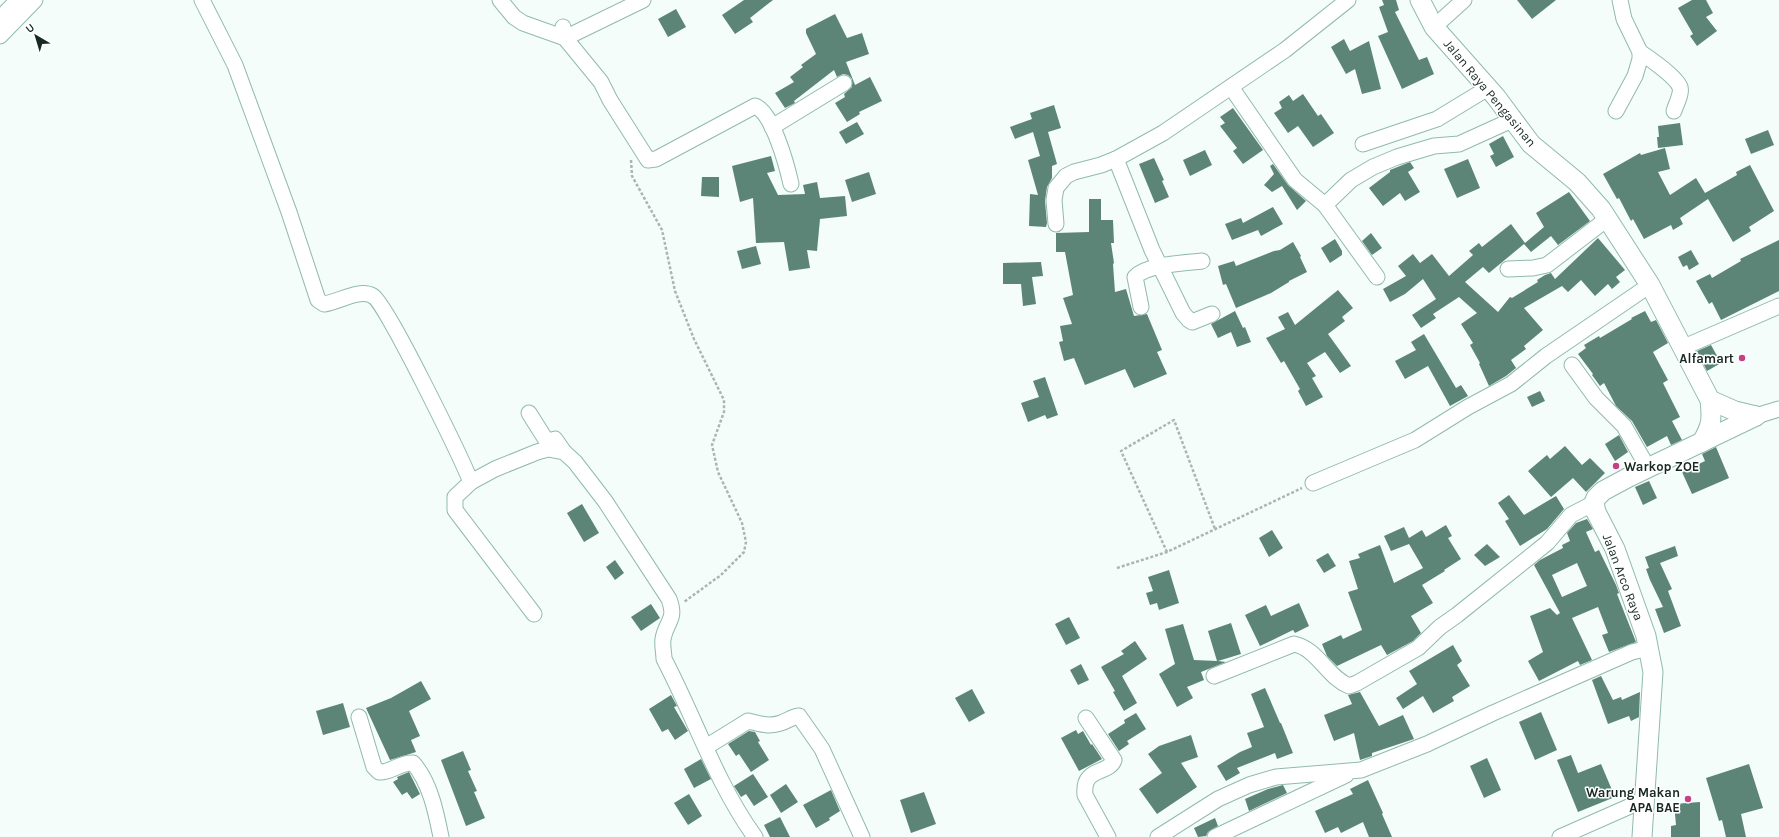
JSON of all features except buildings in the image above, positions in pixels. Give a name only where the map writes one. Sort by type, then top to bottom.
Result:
[{"type":"main road","name":"Jalan Raya Pengasinan","points":[[1420,0],[1434,26],[1488,88],[1531,144],[1577,182],[1607,219],[1650,285],[1684,347],[1710,400],[1712,417],[1710,427],[1702,442]]},
{"type":"main road","points":[[1710,400],[1735,411],[1756,416]]},
{"type":"main road","points":[[1594,503],[1596,498],[1603,491],[1756,416]]},
{"type":"main road","name":"Jalan Arco Raya","points":[[1594,503],[1596,512],[1615,549],[1646,636],[1653,672],[1642,837]]},
{"type":"street","points":[[0,18],[18,0]]},
{"type":"street","points":[[0,36],[35,0]]},
{"type":"street","points":[[202,0],[235,65],[289,212],[318,300],[324,304],[366,293],[375,296],[396,331],[471,482]]},
{"type":"street","points":[[500,0],[514,17],[524,23],[564,33],[643,0]]},
{"type":"street","points":[[512,0],[520,9],[564,33],[601,82],[610,100],[648,160],[656,159],[755,106],[760,109],[772,127],[783,154],[791,184]]},
{"type":"street","points":[[564,33],[575,24],[625,0]]},
{"type":"street","points":[[1056,224],[1054,200],[1056,188],[1061,181],[1074,172],[1116,159],[1163,133],[1284,50],[1348,0]]},
{"type":"street","points":[[1434,26],[1464,0]]},
{"type":"street","points":[[1620,0],[1624,19],[1640,52],[1659,66],[1678,84],[1680,93],[1674,111]]},
{"type":"street","points":[[1616,111],[1635,76],[1639,66],[1640,52]]},
{"type":"street","points":[[772,127],[844,83]]},
{"type":"street","points":[[1231,86],[1295,180],[1325,206],[1377,277]]},
{"type":"street","points":[[1363,144],[1437,119],[1488,88]]},
{"type":"street","points":[[1325,206],[1351,180],[1373,167],[1397,157],[1434,146],[1459,144],[1512,120]]},
{"type":"street","points":[[1116,159],[1160,267],[1183,313],[1192,322],[1212,314]]},
{"type":"street","points":[[1508,269],[1533,268],[1547,265],[1607,219]]},
{"type":"street","points":[[1141,307],[1135,277],[1141,272],[1160,267],[1202,261]]},
{"type":"street","points":[[1313,483],[1414,440],[1468,406],[1511,384],[1546,356],[1650,285]]},
{"type":"street","points":[[1684,347],[1779,306]]},
{"type":"street","points":[[1572,365],[1596,398],[1624,426],[1648,468]]},
{"type":"street","points":[[1756,416],[1779,409]]},
{"type":"street","points":[[529,413],[546,440],[549,441],[556,439],[564,452],[575,462],[605,501],[669,599],[673,609],[671,619],[663,639],[664,659],[723,782],[747,826],[756,837]]},
{"type":"street","points":[[534,614],[456,510],[455,497],[471,482],[495,469],[548,449],[564,452]]},
{"type":"street","points":[[1214,676],[1294,644],[1302,646],[1312,653],[1341,682],[1349,686],[1358,683],[1418,648],[1440,627],[1547,543],[1571,515],[1594,503]]},
{"type":"street","points":[[1215,837],[1354,772],[1427,744],[1632,652],[1649,648]]},
{"type":"street","points":[[706,747],[748,722],[766,726],[781,723],[792,717],[799,716],[822,749],[862,837]]},
{"type":"street","points":[[359,717],[374,767],[379,772],[384,772],[406,762],[413,763],[418,768],[430,793],[441,837]]},
{"type":"street","points":[[1086,718],[1114,760],[1111,765],[1091,776],[1086,782],[1085,789],[1085,795],[1108,837]]},
{"type":"street","points":[[1158,837],[1218,799],[1249,785],[1276,777],[1354,772]]},
{"type":"street","points":[[1560,837],[1644,800]]},
{"type":"path","points":[[630,156],[632,176],[662,230],[675,291],[683,312],[694,339],[724,400],[724,412],[712,445],[718,472],[742,523],[746,542],[744,552],[721,575],[673,609]]},
{"type":"path","points":[[1167,552],[1121,451],[1174,420],[1215,530]]},
{"type":"path","points":[[1117,568],[1167,552],[1313,483]]},
{"type":"place","name":"Alfamart","points":[[1742,358]]},
{"type":"place","name":"Warkop ZOE","points":[[1616,466]]},
{"type":"place","name":"Warung Makan APA BAE","points":[[1688,799]]}]
